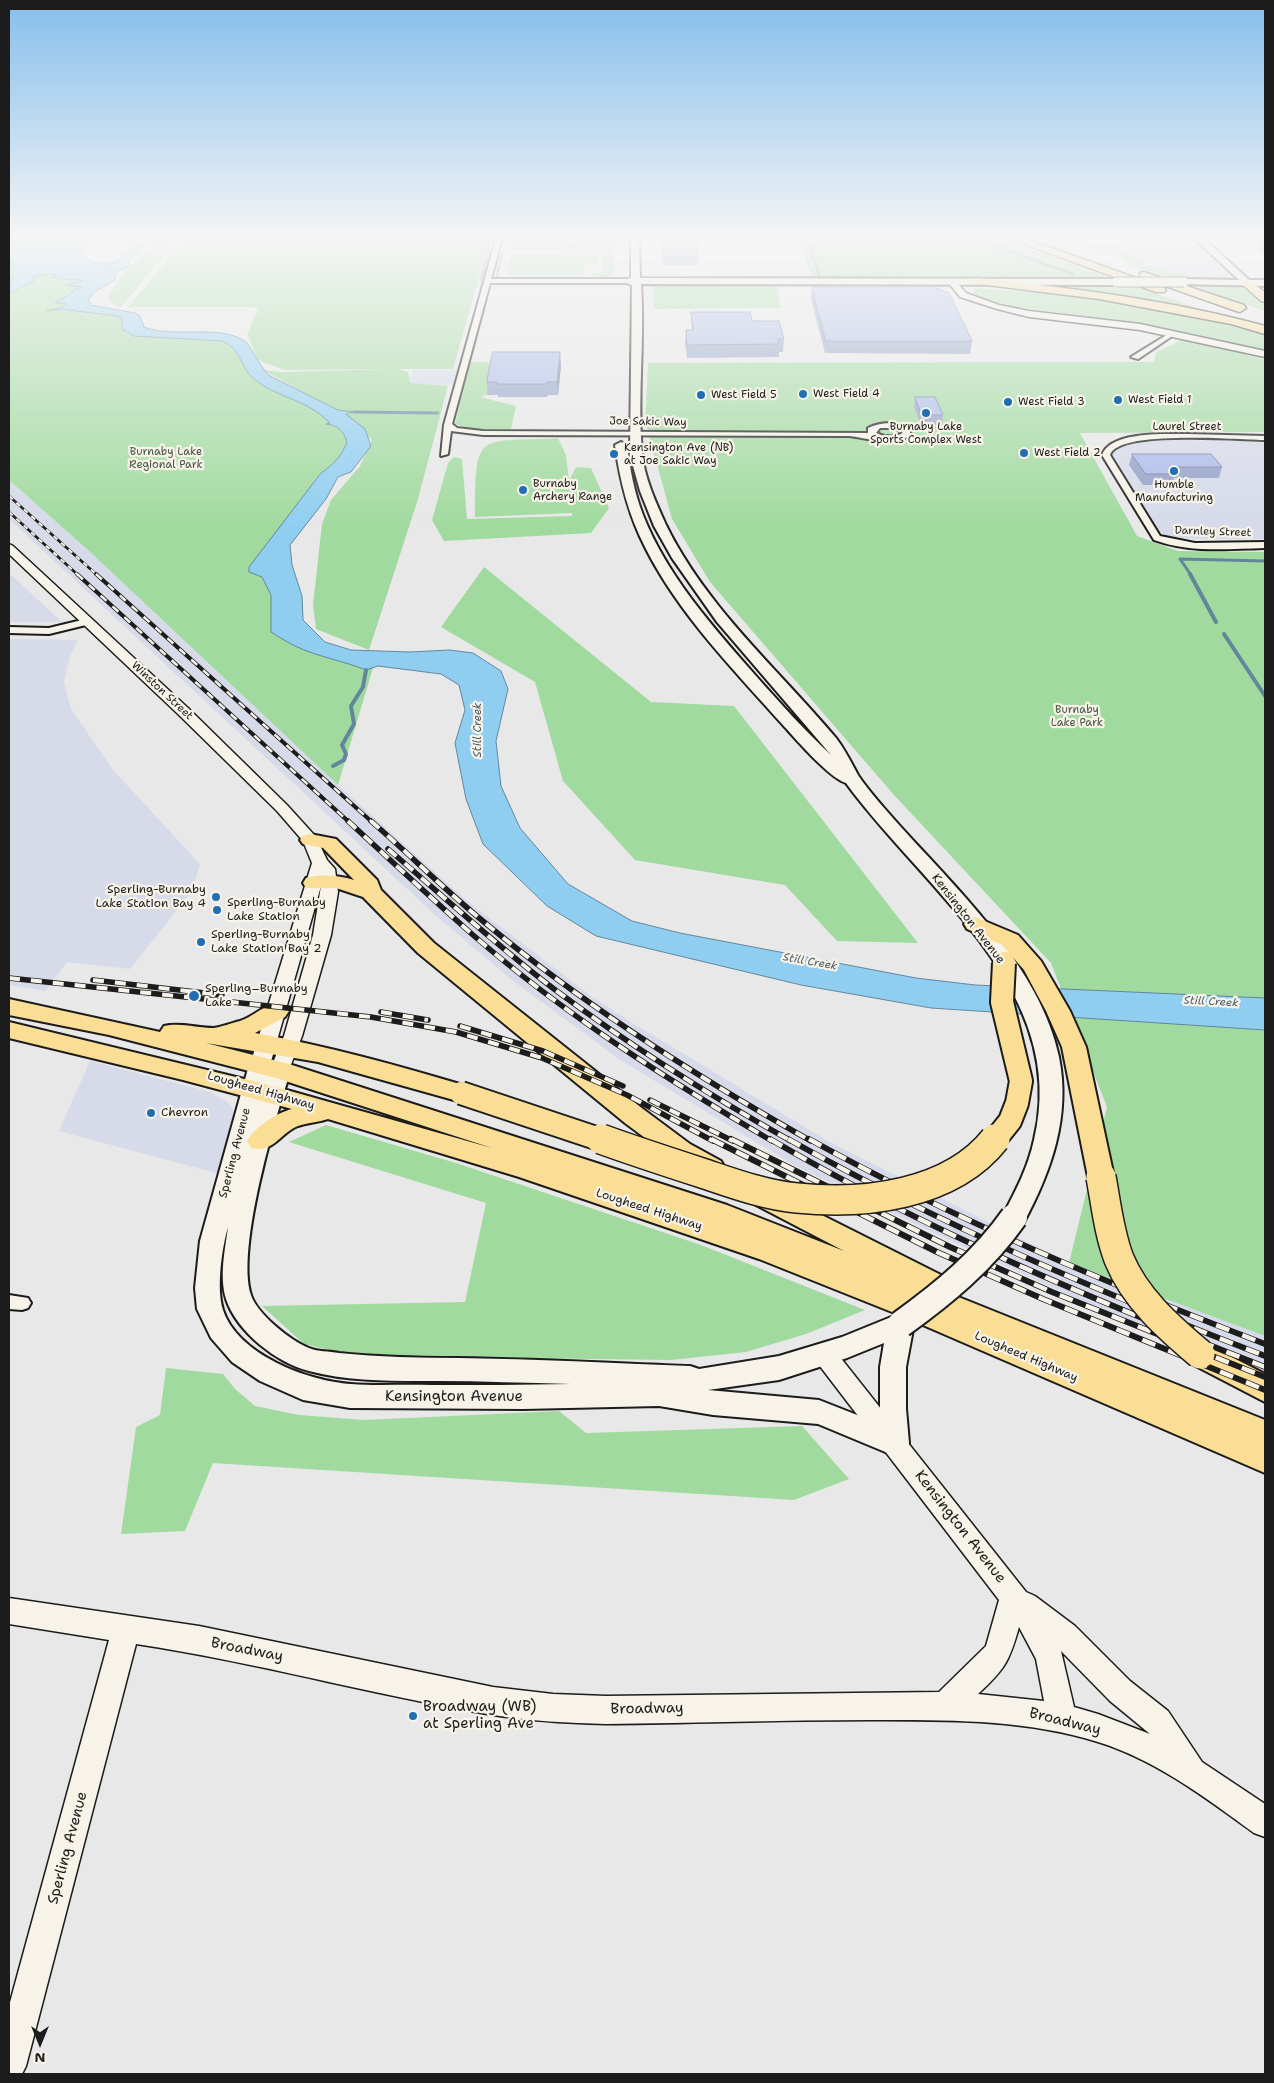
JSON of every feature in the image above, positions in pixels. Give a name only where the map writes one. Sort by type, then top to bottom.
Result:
[{"type":"main road","name":"Kensington Avenue","points":[[628,433],[633,332]]},
{"type":"main road","name":"Kensington Avenue","points":[[220,1330],[241,1354],[269,1373],[303,1388],[350,1396],[523,1397],[656,1394],[705,1379],[779,1368],[895,1331],[960,1282],[997,1244],[1028,1194],[1042,1157],[1051,1106],[1047,1055],[1036,1020],[1004,963],[975,924],[854,782],[836,749],[687,575],[661,528],[641,480],[636,455],[622,418]]},
{"type":"main road","points":[[310,840],[329,843],[370,885],[370,892]]},
{"type":"main road","points":[[321,883],[343,884],[370,892],[426,948],[634,1116],[681,1150],[764,1198],[889,1260],[1036,1339]]},
{"type":"main road","points":[[975,924],[1010,940],[1033,966],[1058,1011],[1074,1046],[1114,1239],[1123,1268],[1140,1297],[1164,1324],[1200,1354],[1265,1389]]},
{"type":"main road","points":[[218,1035],[270,1068],[376,1067],[461,1093],[747,1188],[796,1198],[863,1198],[922,1188],[965,1169],[983,1155],[1010,1121],[1017,1104],[1021,1081],[1002,1002],[1004,963]]},
{"type":"main road","name":"Lougheed Highway","points":[[9,1007],[109,1027],[270,1068],[718,1212],[1036,1339],[1265,1434]]},
{"type":"main road","points":[[109,1027],[218,1035],[249,1027],[277,1011]]},
{"type":"main road","name":"Lougheed Highway","points":[[9,1030],[157,1063],[270,1068],[329,1110],[441,1143],[698,1226],[880,1296],[1265,1459]]},
{"type":"main road","name":"Sperling Avenue","points":[[248,1312],[238,1298],[235,1279],[236,1260],[260,1141],[270,1068]]},
{"type":"main road","name":"Sperling Avenue","points":[[220,1330],[210,1309],[208,1266],[212,1241],[270,1068]]},
{"type":"main road","points":[[260,1141],[289,1119],[329,1110]]},
{"type":"main road","name":"Kensington Avenue","points":[[248,1312],[280,1346],[308,1360],[367,1368],[538,1370],[705,1379]]},
{"type":"main road","points":[[656,1394],[713,1403],[819,1412],[895,1444],[892,1409],[895,1331]]},
{"type":"street","points":[[444,454],[448,425],[474,332]]},
{"type":"street","points":[[1163,332],[1265,354]]},
{"type":"street","points":[[1135,357],[1172,334]]},
{"type":"street","name":"Joe Sakic Way","points":[[448,425],[455,430],[477,433],[849,434],[874,432]]},
{"type":"street","name":"Laurel Street","points":[[1161,540],[1153,534],[1107,459],[1107,451],[1111,446],[1121,442],[1145,438],[1265,438]]},
{"type":"street","name":"Darnley Street","points":[[1161,540],[1192,544],[1265,545]]},
{"type":"street","name":"Winston Street","points":[[9,548],[86,622],[184,711],[282,808],[310,840]]},
{"type":"street","points":[[9,630],[49,631],[86,622]]},
{"type":"street","name":"Sperling Avenue","points":[[270,1068],[277,1011],[321,883],[320,862],[310,840]]},
{"type":"street","name":"Sperling Avenue","points":[[270,1068],[322,935],[330,892],[321,883]]},
{"type":"street","name":"Kensington Avenue","points":[[824,1354],[1014,1595],[1049,1656],[1062,1718]]},
{"type":"street","points":[[945,1706],[990,1664],[998,1653],[1014,1595],[1065,1636],[1120,1691],[1158,1721],[1194,1773]]},
{"type":"street","name":"Broadway","points":[[9,1611],[199,1640],[493,1701],[553,1708],[606,1710],[945,1706],[1026,1712],[1062,1718],[1130,1739],[1194,1773],[1265,1822]]},
{"type":"street","name":"Sperling Avenue","points":[[9,2066],[126,1629]]},
{"type":"shaded area","points":[[413,370],[458,370],[454,385],[408,385]]},
{"type":"shaded area","points":[[1149,440],[1265,441],[1265,539],[1194,539],[1167,536],[1154,529],[1110,456],[1123,444]]},
{"type":"shaded area","points":[[9,480],[88,550],[338,785],[467,901],[591,996],[826,1140],[1069,1263],[1265,1336],[1265,1372],[1095,1307],[927,1230],[792,1164],[619,1059],[512,980],[433,913],[9,519]]},
{"type":"shaded area","points":[[9,573],[62,622],[9,622]]},
{"type":"shaded area","points":[[9,639],[78,640],[70,655],[64,682],[71,709],[113,770],[200,864],[192,891],[130,969],[67,962],[45,991],[9,985]]},
{"type":"shaded area","points":[[90,1061],[210,1092],[226,1101],[232,1108],[235,1119],[220,1174],[59,1131]]},
{"type":"green space","name":"Burnaby Lake Regional Park","points":[[9,332],[143,332],[227,341],[241,353],[257,378],[307,403],[352,434],[345,458],[261,561],[287,637],[373,668],[338,785],[88,550],[9,480]]},
{"type":"green space","points":[[248,332],[463,332],[453,369],[397,369],[408,372],[410,383],[448,386],[418,499],[369,650],[316,629],[313,605],[322,524],[331,500],[360,466],[372,440],[348,417],[263,370],[280,372],[392,369],[285,370],[258,360]]},
{"type":"green space","points":[[1177,332],[1254,332],[1265,335],[1265,350]]},
{"type":"green space","name":"Burnaby Lake Park","points":[[1182,340],[1224,348],[1265,360],[1265,432],[1080,433],[1137,536],[1178,551],[1265,552],[1265,1336],[1069,1263],[1107,1107],[1051,963],[894,795],[710,582],[672,519],[645,425],[648,363],[1154,362],[1156,352]]},
{"type":"green space","points":[[470,362],[485,362],[494,365],[487,395],[480,397],[516,406],[511,429],[473,430],[455,424]]},
{"type":"green space","points":[[558,438],[566,455],[570,490],[570,479],[576,467],[591,468],[609,508],[591,533],[444,541],[432,520],[448,463],[454,457],[462,459],[467,519],[572,516],[572,513],[475,517],[477,468],[480,454],[486,446],[511,440]]},
{"type":"green space","points":[[484,567],[651,702],[734,706],[918,943],[837,941],[785,885],[635,860],[563,781],[535,682],[441,627]]},
{"type":"green space","points":[[326,1125],[456,1163],[701,1245],[865,1310],[806,1334],[746,1352],[671,1360],[354,1356],[304,1344],[262,1306],[465,1302],[486,1203],[289,1142]]},
{"type":"green space","points":[[166,1368],[223,1374],[235,1389],[255,1406],[299,1415],[364,1420],[559,1411],[586,1433],[802,1426],[849,1479],[794,1500],[213,1463],[185,1531],[121,1534],[136,1427],[160,1415]]},
{"type":"water","name":"Still Creek","points":[[127,332],[213,332],[235,336],[248,344],[270,376],[338,410],[354,412],[346,414],[365,429],[371,446],[351,472],[338,477],[326,499],[290,545],[292,565],[302,596],[303,620],[325,642],[351,650],[410,652],[449,650],[473,653],[501,671],[508,689],[496,741],[501,786],[520,828],[568,884],[632,921],[680,933],[916,978],[975,985],[1265,998],[1265,1030],[931,1008],[801,985],[596,936],[547,906],[483,844],[466,799],[455,743],[465,710],[459,685],[441,674],[378,666],[366,670],[304,650],[271,632],[271,595],[262,577],[249,572],[249,567],[321,473],[340,456],[347,442],[344,434],[336,427],[326,424],[330,423],[311,408],[262,385],[245,369],[237,353],[222,341],[134,336]]},
{"type":"building","points":[[686,332],[782,332],[784,339],[778,339],[779,344],[687,345]]},
{"type":"building","points":[[824,332],[968,332],[972,341],[826,341]]},
{"type":"building","points":[[493,352],[560,352],[557,382],[547,382],[547,384],[497,384],[497,382],[487,382]]},
{"type":"building","points":[[915,397],[935,397],[943,415],[922,415]]},
{"type":"building","points":[[1132,454],[1211,454],[1222,467],[1170,467],[1175,474],[1146,474]]},
{"type":"waterway","points":[[354,412],[438,413]]},
{"type":"waterway","points":[[1191,575],[1180,559],[1265,561]]},
{"type":"waterway","points":[[1190,574],[1216,622]]},
{"type":"waterway","points":[[1224,634],[1265,696]]},
{"type":"waterway","points":[[333,766],[344,760],[346,754],[342,745],[354,724],[351,706],[363,687],[366,670]]},
{"type":"railway","points":[[9,496],[97,575]]},
{"type":"railway","points":[[9,512],[78,575]]},
{"type":"railway","points":[[77,574],[349,822]]},
{"type":"railway","points":[[96,574],[372,822]]},
{"type":"railway","points":[[348,821],[473,935],[544,992],[656,1070],[772,1141]]},
{"type":"railway","points":[[371,821],[470,910],[562,983],[684,1066],[811,1141]]},
{"type":"railway","points":[[388,849],[511,955],[582,1010],[670,1069],[791,1141]]},
{"type":"railway","points":[[9,978],[371,1017],[456,1032],[542,1058],[627,1095],[713,1141]]},
{"type":"railway","points":[[93,980],[222,995]]},
{"type":"railway","points":[[381,1012],[428,1020]]},
{"type":"railway","points":[[460,1026],[543,1051],[623,1086]]},
{"type":"railway","points":[[650,1100],[733,1141]]},
{"type":"railway","points":[[711,1139],[937,1252],[1043,1299],[1265,1390]]},
{"type":"railway","points":[[731,1139],[950,1247],[1052,1292],[1265,1377]]},
{"type":"railway","points":[[770,1139],[829,1173],[1013,1263],[1265,1367]]},
{"type":"railway","points":[[788,1139],[963,1229],[1143,1308],[1265,1356]]},
{"type":"railway","points":[[809,1139],[864,1169],[976,1224],[1148,1298],[1265,1344]]},
{"type":"place","name":"West Field 4","points":[[803,394]]},
{"type":"place","name":"West Field 5","points":[[701,395]]},
{"type":"place","name":"West Field 1","points":[[1118,400]]},
{"type":"place","name":"West Field 3","points":[[1008,402]]},
{"type":"place","name":"Burnaby Lake Sports Complex West","points":[[926,413]]},
{"type":"place","name":"West Field 2","points":[[1024,453]]},
{"type":"place","name":"Kensington Ave (NB) at Joe Sakic Way","points":[[614,454]]},
{"type":"place","name":"Humble Manufacturing","points":[[1174,471]]},
{"type":"place","name":"Burnaby Archery Range","points":[[523,490]]},
{"type":"place","name":"Sperling-Burnaby Lake Station Bay 4","points":[[216,897]]},
{"type":"place","name":"Sperling-Burnaby Lake Station","points":[[217,910]]},
{"type":"place","name":"Sperling-Burnaby Lake Station Bay 2","points":[[201,942]]},
{"type":"place","name":"Sperling–Burnaby Lake","points":[[194,996]]},
{"type":"place","name":"Chevron","points":[[151,1113]]},
{"type":"place","name":"Broadway (WB) at Sperling Ave","points":[[413,1716]]}]
